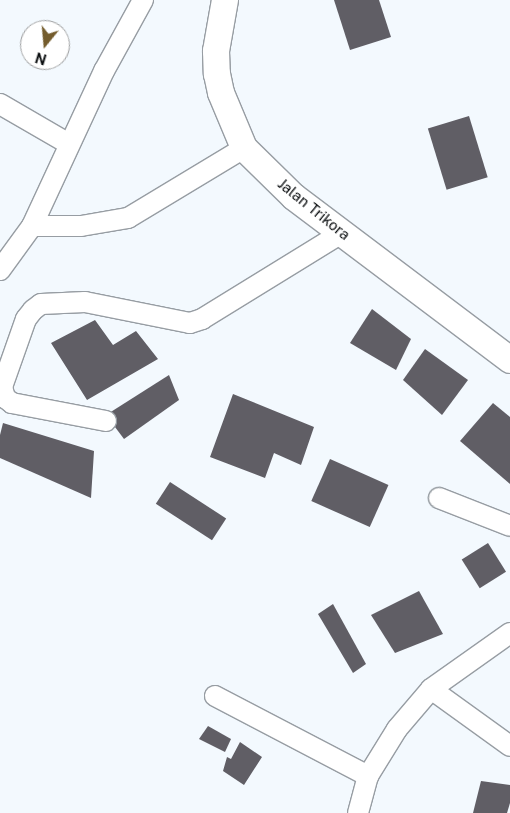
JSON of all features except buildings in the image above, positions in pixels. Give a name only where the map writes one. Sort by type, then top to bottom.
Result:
[{"type":"street","points":[[0,270],[32,226],[104,71],[143,0]]},
{"type":"street","name":"Jalan Trikora","points":[[225,0],[216,51],[217,74],[221,93],[244,148],[294,197],[510,360]]},
{"type":"street","points":[[0,104],[69,144]]},
{"type":"street","points":[[32,226],[82,226],[128,218],[244,148]]},
{"type":"street","points":[[106,421],[12,403],[6,398],[2,387],[26,320],[32,310],[41,304],[86,302],[190,323],[202,320],[342,233]]},
{"type":"street","points":[[439,498],[510,526]]},
{"type":"street","points":[[358,813],[368,776],[397,729],[431,689],[510,634]]},
{"type":"street","points":[[431,689],[510,746]]},
{"type":"street","points":[[215,696],[368,776]]}]
